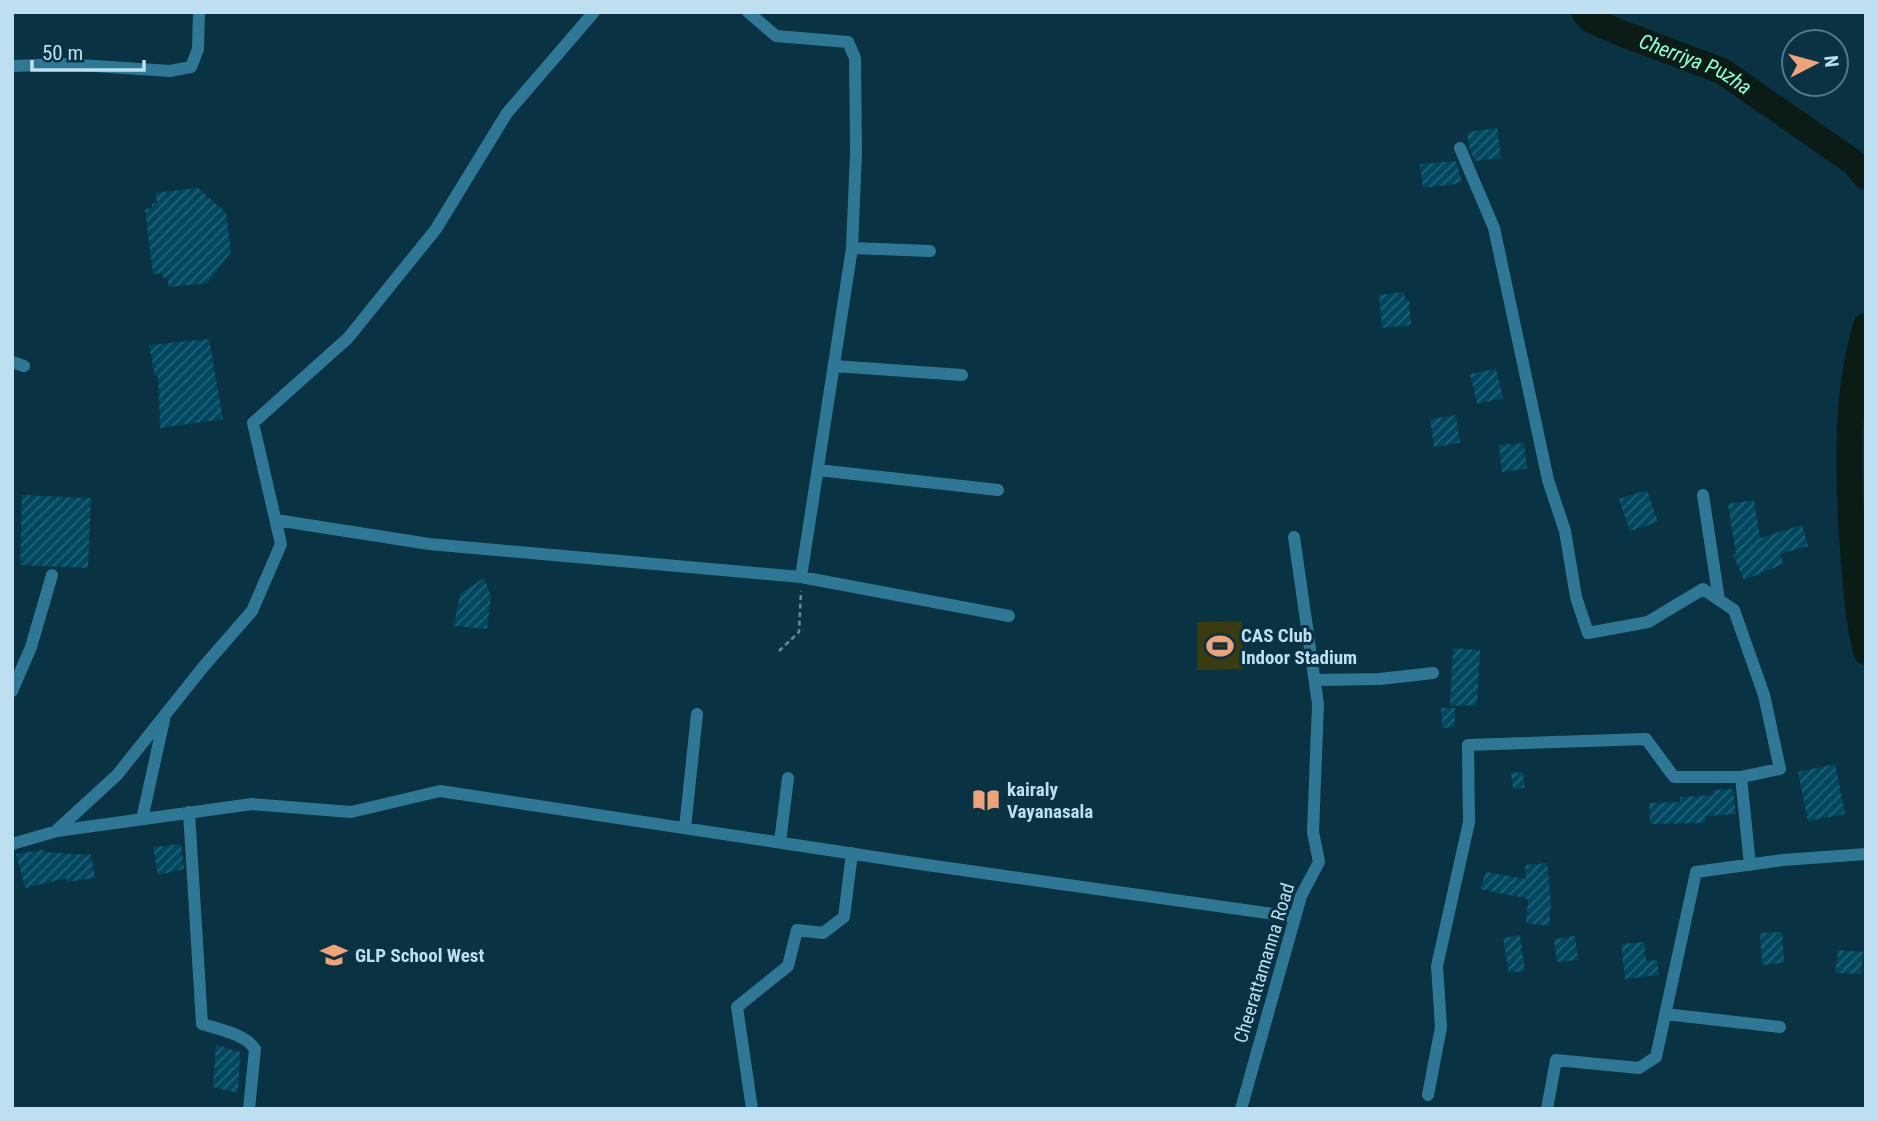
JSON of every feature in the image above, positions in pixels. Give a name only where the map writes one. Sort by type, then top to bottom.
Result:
[{"type":"street","points":[[12,66],[65,64],[170,71],[191,67],[198,50],[199,12]]},
{"type":"street","points":[[57,831],[117,775],[204,666],[253,611],[281,544],[253,423],[348,338],[436,229],[507,113],[594,12]]},
{"type":"street","points":[[748,12],[776,36],[848,43],[855,58],[856,153],[852,248],[802,577]]},
{"type":"street","points":[[1428,1095],[1440,1027],[1437,967],[1469,822],[1468,745],[1646,739],[1674,776],[1741,777],[1780,769],[1764,695],[1734,610],[1703,589],[1648,622],[1588,634],[1576,597],[1565,531],[1548,480],[1494,228],[1460,148]]},
{"type":"street","points":[[852,248],[930,251]]},
{"type":"street","points":[[834,366],[962,375]]},
{"type":"street","points":[[818,470],[998,489]]},
{"type":"street","points":[[1703,495],[1719,600]]},
{"type":"street","points":[[276,520],[429,544],[802,577],[1009,616]]},
{"type":"street","name":"Cheerattamanna Road","points":[[1241,1109],[1301,896],[1319,862],[1313,832],[1318,704],[1294,537]]},
{"type":"street","points":[[12,691],[31,646],[52,575]]},
{"type":"street","points":[[1315,680],[1380,679],[1433,673]]},
{"type":"street","points":[[685,828],[697,714]]},
{"type":"street","points":[[142,819],[165,715]]},
{"type":"street","points":[[1741,777],[1750,865]]},
{"type":"street","points":[[780,842],[788,778]]},
{"type":"street","points":[[12,844],[57,831],[252,804],[351,812],[440,791],[1295,917]]},
{"type":"street","points":[[190,812],[202,1024],[225,1031],[252,1044],[255,1049],[249,1109]]},
{"type":"street","points":[[752,1109],[737,1007],[788,965],[797,930],[822,933],[844,917],[852,853]]},
{"type":"street","points":[[1547,1109],[1556,1060],[1639,1068],[1656,1057],[1696,872],[1866,854]]},
{"type":"street","points":[[1665,1014],[1780,1027]]},
{"type":"path","points":[[779,651],[799,632],[802,577]]},
{"type":"shaded area","name":"CAS Club Indoor Stadium","points":[[1242,621],[1243,669],[1197,670],[1197,622]]},
{"type":"building","points":[[1497,128],[1501,158],[1475,161],[1467,132]]},
{"type":"building","points":[[1456,161],[1462,183],[1423,188],[1420,164]]},
{"type":"building","points":[[198,188],[226,213],[231,252],[207,283],[169,287],[167,277],[163,278],[162,273],[153,274],[145,209],[152,208],[152,204],[157,203],[155,193]]},
{"type":"building","points":[[1404,292],[1405,300],[1409,299],[1411,325],[1382,328],[1379,295]]},
{"type":"building","points":[[209,339],[223,419],[160,428],[158,376],[155,376],[149,345]]},
{"type":"building","points":[[1496,369],[1503,398],[1477,404],[1470,374]]},
{"type":"building","points":[[1456,415],[1460,443],[1434,447],[1430,419]]},
{"type":"building","points":[[1524,443],[1527,469],[1502,472],[1499,445]]},
{"type":"building","points":[[1647,490],[1658,522],[1630,531],[1619,499]]},
{"type":"building","points":[[22,495],[91,498],[88,568],[20,565]]},
{"type":"building","points":[[1754,500],[1760,538],[1802,525],[1808,546],[1780,554],[1784,564],[1744,580],[1733,555],[1736,554],[1728,504]]},
{"type":"building","points":[[484,578],[491,596],[487,629],[454,626],[460,594]]},
{"type":"building","points":[[1453,648],[1480,650],[1477,705],[1450,706]]},
{"type":"building","points":[[1441,708],[1455,708],[1455,727],[1442,728]]},
{"type":"building","points":[[1835,764],[1845,814],[1808,821],[1798,772]]},
{"type":"building","points":[[1523,772],[1525,788],[1513,789],[1511,773]]},
{"type":"building","points":[[1733,789],[1736,814],[1705,816],[1705,823],[1650,824],[1649,803],[1680,802],[1680,797],[1713,795],[1713,790]]},
{"type":"building","points":[[181,844],[184,869],[158,875],[153,847]]},
{"type":"building","points":[[43,850],[91,855],[95,878],[67,882],[66,878],[25,888],[16,854]]},
{"type":"building","points":[[1547,863],[1551,903],[1549,926],[1526,923],[1528,899],[1480,889],[1486,872],[1526,879],[1525,865]]},
{"type":"building","points":[[1782,932],[1784,963],[1762,965],[1760,933]]},
{"type":"building","points":[[1520,935],[1525,971],[1509,973],[1503,938]]},
{"type":"building","points":[[1575,936],[1578,960],[1557,962],[1554,939]]},
{"type":"building","points":[[1644,942],[1646,961],[1657,960],[1659,975],[1625,979],[1621,944]]},
{"type":"building","points":[[1838,950],[1863,952],[1861,974],[1835,973]]},
{"type":"building","points":[[216,1045],[240,1052],[238,1093],[213,1087]]},
{"type":"waterway","name":"Cherriya Puzha","points":[[1584,12],[1591,20],[1621,33],[1722,71],[1853,162],[1866,177]]},
{"type":"waterway","name":"Cherriya Puzha","points":[[1866,326],[1855,377],[1849,456],[1855,579],[1866,652]]},
{"type":"place","name":"CAS Club Indoor Stadium","points":[[1220,646]]},
{"type":"place","name":"kairaly Vayanasala","points":[[986,800]]},
{"type":"place","name":"GLP School West","points":[[334,955]]}]
